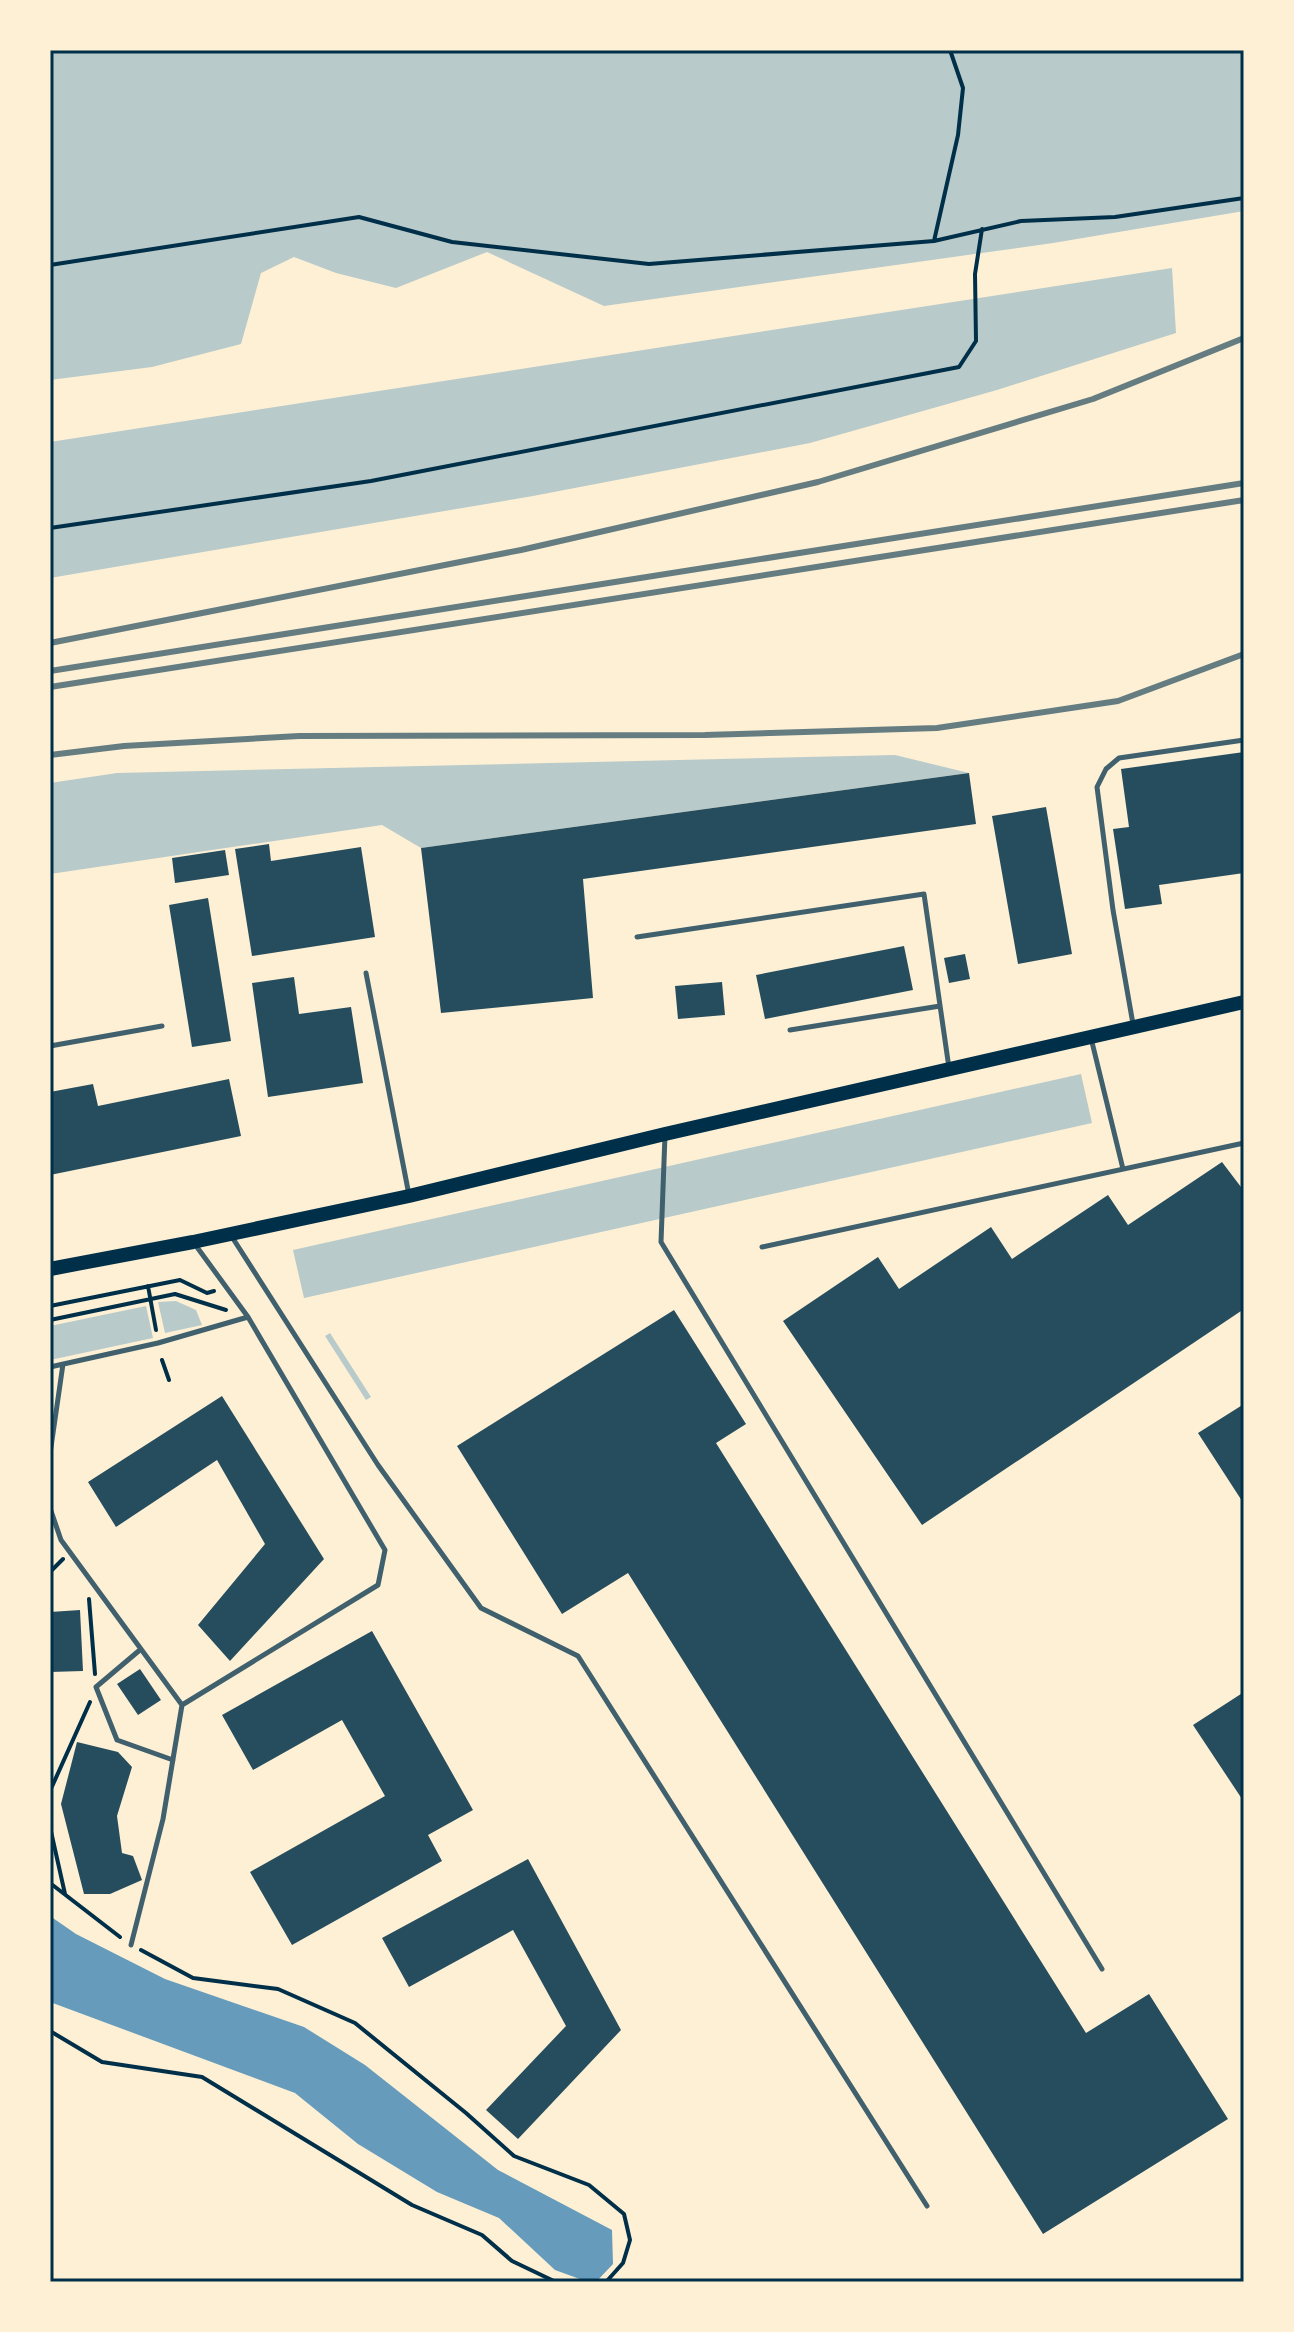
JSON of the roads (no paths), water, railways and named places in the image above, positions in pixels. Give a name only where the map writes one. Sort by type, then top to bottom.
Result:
[{"type":"main road","points":[[50,1269],[409,1196],[665,1134],[1244,1002]]},
{"type":"lane","points":[[1133,1028],[1097,787],[1106,769],[1119,758],[1244,740]]},
{"type":"lane","points":[[637,937],[924,894],[949,1069]]},
{"type":"lane","points":[[366,973],[409,1196]]},
{"type":"lane","points":[[790,1030],[940,1006]]},
{"type":"lane","points":[[50,1046],[162,1026]]},
{"type":"lane","points":[[1090,1037],[1123,1169]]},
{"type":"lane","points":[[665,1134],[661,1242],[1102,1969]]},
{"type":"lane","points":[[762,1247],[1244,1143]]},
{"type":"lane","points":[[230,1234],[378,1465],[481,1608],[578,1656],[927,2206]]},
{"type":"lane","points":[[182,1705],[378,1585],[385,1550],[248,1317],[193,1242]]},
{"type":"lane","points":[[50,1367],[158,1343],[248,1317]]},
{"type":"lane","points":[[50,1454],[63,1364]]},
{"type":"lane","points":[[50,1508],[61,1540],[182,1705],[163,1819],[131,1945]]},
{"type":"lane","points":[[141,1649],[96,1687],[117,1740],[173,1760]]},
{"type":"water","points":[[50,1916],[76,1934],[165,1979],[304,2027],[365,2065],[498,2170],[612,2230],[613,2264],[596,2282],[555,2270],[499,2218],[437,2192],[358,2144],[295,2093],[50,2002]]},
{"type":"railway","points":[[50,643],[521,550],[818,482],[1093,399],[1244,338]]},
{"type":"railway","points":[[50,671],[1244,483]]},
{"type":"railway","points":[[50,687],[1244,500]]},
{"type":"railway","points":[[50,755],[124,746],[299,736],[705,735],[937,728],[1118,701],[1244,654]]}]
